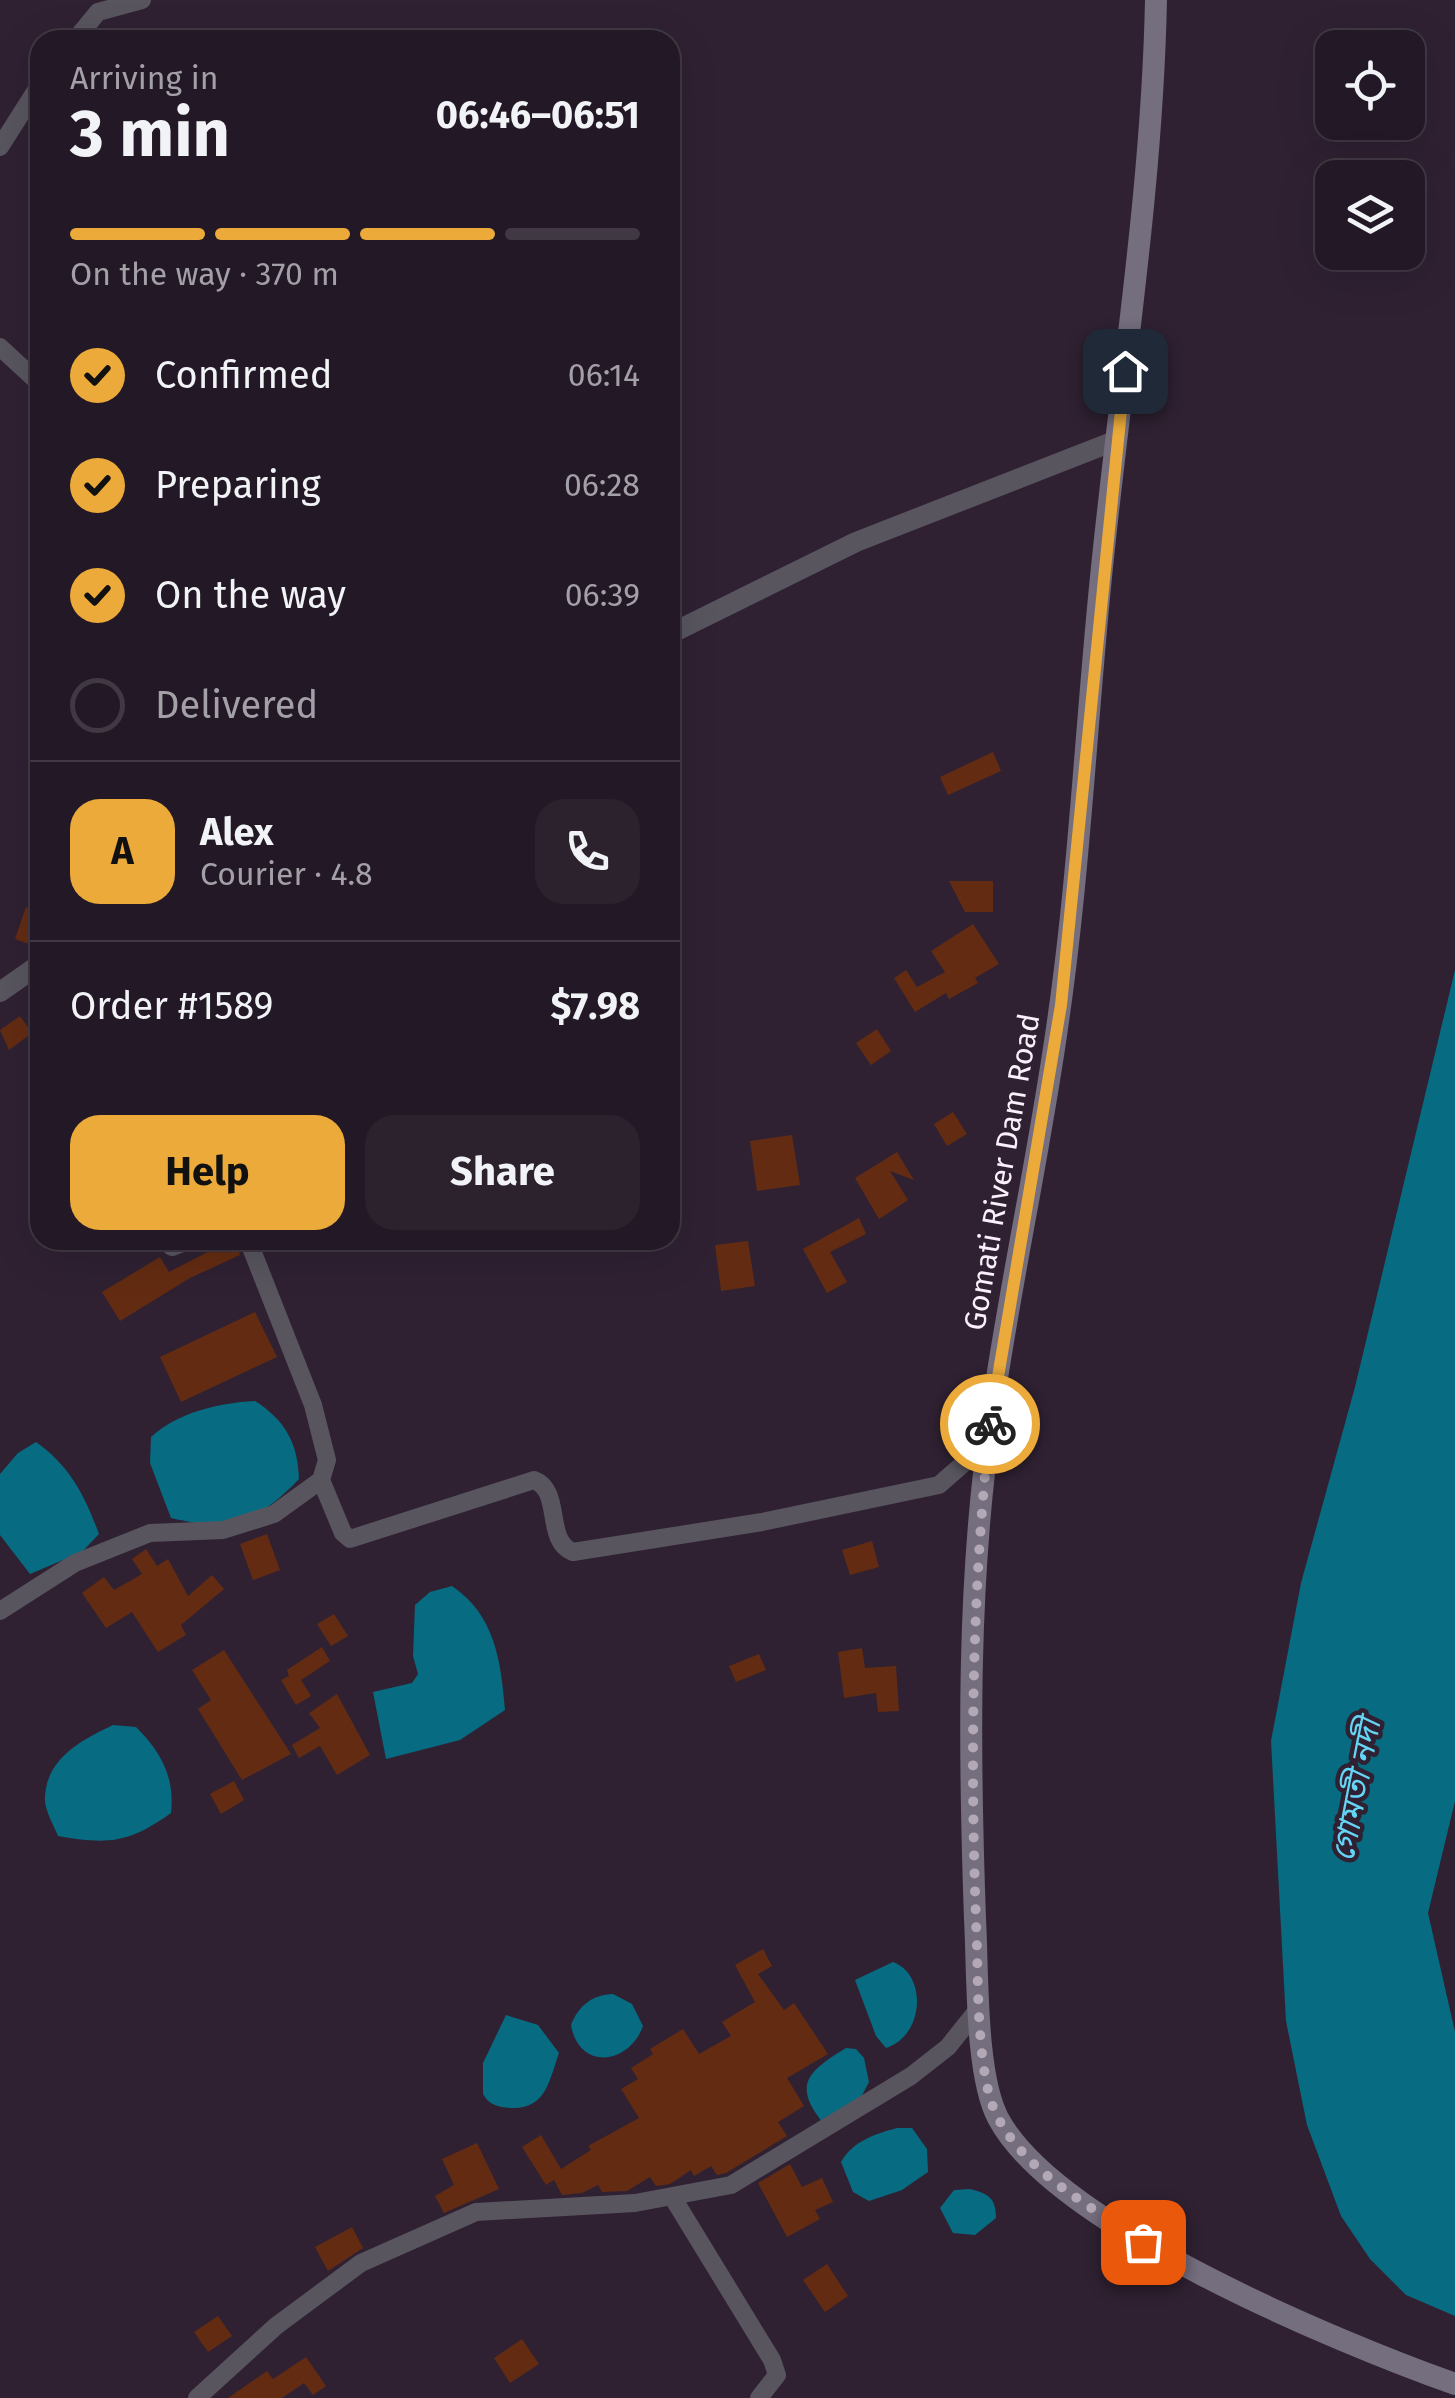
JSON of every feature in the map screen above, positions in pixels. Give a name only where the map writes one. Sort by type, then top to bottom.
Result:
[{"type":"main road","name":"Gomati River Dam Road","points":[[1156,0],[1146,200],[1116,440],[1061,1005],[991,1414],[977,1548],[972,1669],[979,2008],[994,2112],[1042,2172],[1143,2242],[1350,2347],[1455,2384]]},
{"type":"street","points":[[83,30],[98,12],[142,0]]},
{"type":"street","points":[[0,147],[30,100]]},
{"type":"street","points":[[0,346],[30,374]]},
{"type":"street","points":[[680,629],[856,542],[1116,440]]},
{"type":"street","points":[[0,992],[30,971]]},
{"type":"street","points":[[0,1610],[75,1562],[150,1533],[223,1530],[274,1514],[321,1480],[327,1460],[313,1405],[252,1250]]},
{"type":"street","points":[[321,1480],[342,1534],[350,1539],[534,1480],[547,1490],[560,1541],[573,1552],[762,1522],[939,1485],[971,1457],[991,1414]]},
{"type":"street","points":[[197,2398],[276,2326],[360,2263],[476,2212],[673,2198],[720,2188],[751,2175],[910,2076],[948,2047],[979,2008]]},
{"type":"street","points":[[673,2198],[772,2360],[777,2374],[759,2398]]},
{"type":"water","name":"গোমতী নদী","points":[[1455,970],[1455,1801],[1428,1913],[1455,2032],[1455,2316],[1406,2295],[1370,2259],[1341,2216],[1307,2125],[1286,2021],[1271,1741],[1301,1583],[1355,1387]]},
{"type":"water","points":[[255,1401],[288,1434],[296,1454],[299,1479],[270,1506],[241,1520],[210,1524],[171,1518],[150,1463],[151,1437],[200,1410]]},
{"type":"water","points":[[36,1442],[75,1483],[99,1534],[82,1552],[30,1574],[0,1535],[0,1474],[18,1453]]},
{"type":"water","points":[[452,1586],[487,1625],[498,1657],[505,1710],[460,1740],[386,1759],[373,1692],[412,1683],[418,1674],[413,1656],[415,1605],[430,1592]]},
{"type":"water","points":[[113,1725],[136,1727],[153,1746],[171,1788],[171,1813],[143,1831],[118,1839],[58,1836],[45,1802],[52,1772],[78,1744]]},
{"type":"water","points":[[893,1962],[912,1979],[917,2005],[908,2031],[886,2048],[876,2036],[855,1980]]},
{"type":"water","points":[[613,1994],[632,2004],[643,2026],[627,2049],[616,2055],[594,2056],[576,2040],[571,2025],[587,2002]]},
{"type":"water","points":[[506,2015],[538,2025],[559,2053],[544,2092],[522,2107],[498,2106],[483,2094],[483,2063]]},
{"type":"water","points":[[846,2048],[856,2049],[864,2058],[869,2082],[859,2101],[824,2124],[808,2098],[809,2080],[822,2064]]},
{"type":"water","points":[[897,2128],[912,2128],[927,2149],[928,2172],[902,2190],[869,2201],[853,2192],[841,2162],[858,2144]]},
{"type":"water","points":[[970,2189],[990,2198],[996,2218],[975,2235],[953,2233],[940,2208],[954,2190]]},
{"type":"building","points":[[993,752],[1001,771],[948,795],[940,777]]},
{"type":"building","points":[[949,881],[993,881],[993,912],[965,912]]},
{"type":"building","points":[[26,907],[30,908],[30,945],[15,939]]},
{"type":"building","points":[[973,924],[999,964],[975,978],[978,983],[949,999],[946,993],[915,1012],[894,978],[906,970],[917,987],[945,972],[931,951]]},
{"type":"building","points":[[20,1016],[30,1034],[9,1050],[0,1030]]},
{"type":"building","points":[[877,1029],[891,1051],[871,1065],[856,1043]]},
{"type":"building","points":[[953,1112],[967,1134],[947,1146],[934,1124]]},
{"type":"building","points":[[792,1135],[800,1185],[757,1191],[750,1141]]},
{"type":"building","points":[[897,1152],[914,1180],[890,1171],[908,1200],[879,1219],[855,1178]]},
{"type":"building","points":[[859,1218],[866,1234],[830,1252],[847,1282],[827,1293],[803,1249]]},
{"type":"building","points":[[748,1241],[755,1286],[721,1291],[715,1245]]},
{"type":"building","points":[[212,1250],[239,1250],[240,1255],[190,1278],[120,1321],[102,1292],[160,1257],[169,1272]]},
{"type":"building","points":[[255,1312],[277,1357],[181,1402],[160,1357]]},
{"type":"building","points":[[267,1534],[280,1570],[253,1580],[240,1544]]},
{"type":"building","points":[[872,1541],[879,1567],[850,1575],[842,1550]]},
{"type":"building","points":[[146,1549],[157,1566],[168,1559],[188,1596],[212,1575],[224,1589],[181,1625],[186,1635],[158,1652],[132,1612],[106,1628],[82,1593],[104,1577],[114,1590],[142,1574],[132,1559]]},
{"type":"building","points":[[334,1614],[348,1636],[331,1646],[317,1624]]},
{"type":"building","points":[[322,1647],[330,1661],[301,1680],[311,1696],[296,1705],[281,1680],[289,1676],[287,1670]]},
{"type":"building","points":[[862,1648],[865,1668],[896,1666],[899,1711],[878,1712],[876,1693],[844,1698],[838,1652]]},
{"type":"building","points":[[224,1650],[291,1754],[242,1780],[198,1709],[211,1700],[192,1670]]},
{"type":"building","points":[[759,1654],[766,1670],[736,1682],[729,1666]]},
{"type":"building","points":[[337,1694],[370,1755],[337,1775],[320,1746],[299,1758],[292,1745],[320,1728],[309,1713]]},
{"type":"building","points":[[234,1781],[244,1800],[221,1814],[210,1794]]},
{"type":"building","points":[[763,1949],[772,1966],[758,1974],[784,2010],[794,2003],[828,2054],[787,2078],[804,2106],[778,2122],[787,2136],[717,2175],[711,2166],[694,2176],[691,2170],[670,2184],[656,2186],[650,2177],[627,2191],[602,2192],[598,2185],[582,2193],[562,2195],[554,2180],[546,2185],[522,2147],[541,2135],[561,2169],[591,2150],[588,2146],[639,2118],[621,2089],[638,2079],[631,2068],[653,2054],[650,2049],[683,2029],[699,2054],[731,2036],[722,2022],[755,2002],[735,1965]]},
{"type":"building","points":[[477,2143],[499,2189],[444,2213],[435,2196],[454,2185],[442,2159]]},
{"type":"building","points":[[790,2164],[802,2187],[822,2178],[833,2202],[815,2210],[820,2219],[787,2237],[758,2183]]},
{"type":"building","points":[[352,2227],[363,2248],[328,2271],[315,2247]]},
{"type":"building","points":[[827,2264],[848,2296],[825,2312],[803,2280]]},
{"type":"building","points":[[218,2316],[232,2336],[208,2352],[194,2332]]},
{"type":"building","points":[[522,2339],[539,2364],[510,2383],[494,2358]]},
{"type":"building","points":[[306,2357],[326,2386],[313,2395],[304,2383],[282,2398],[228,2398],[267,2371],[273,2379]]},
{"type":"way so far","points":[[990,1424],[977,1548],[972,1669],[974,1883],[979,2008],[989,2096],[1006,2130],[1042,2172],[1143,2242]]},
{"type":"route","points":[[990,1424],[1061,1005],[1100,588],[1125,371]]}]
